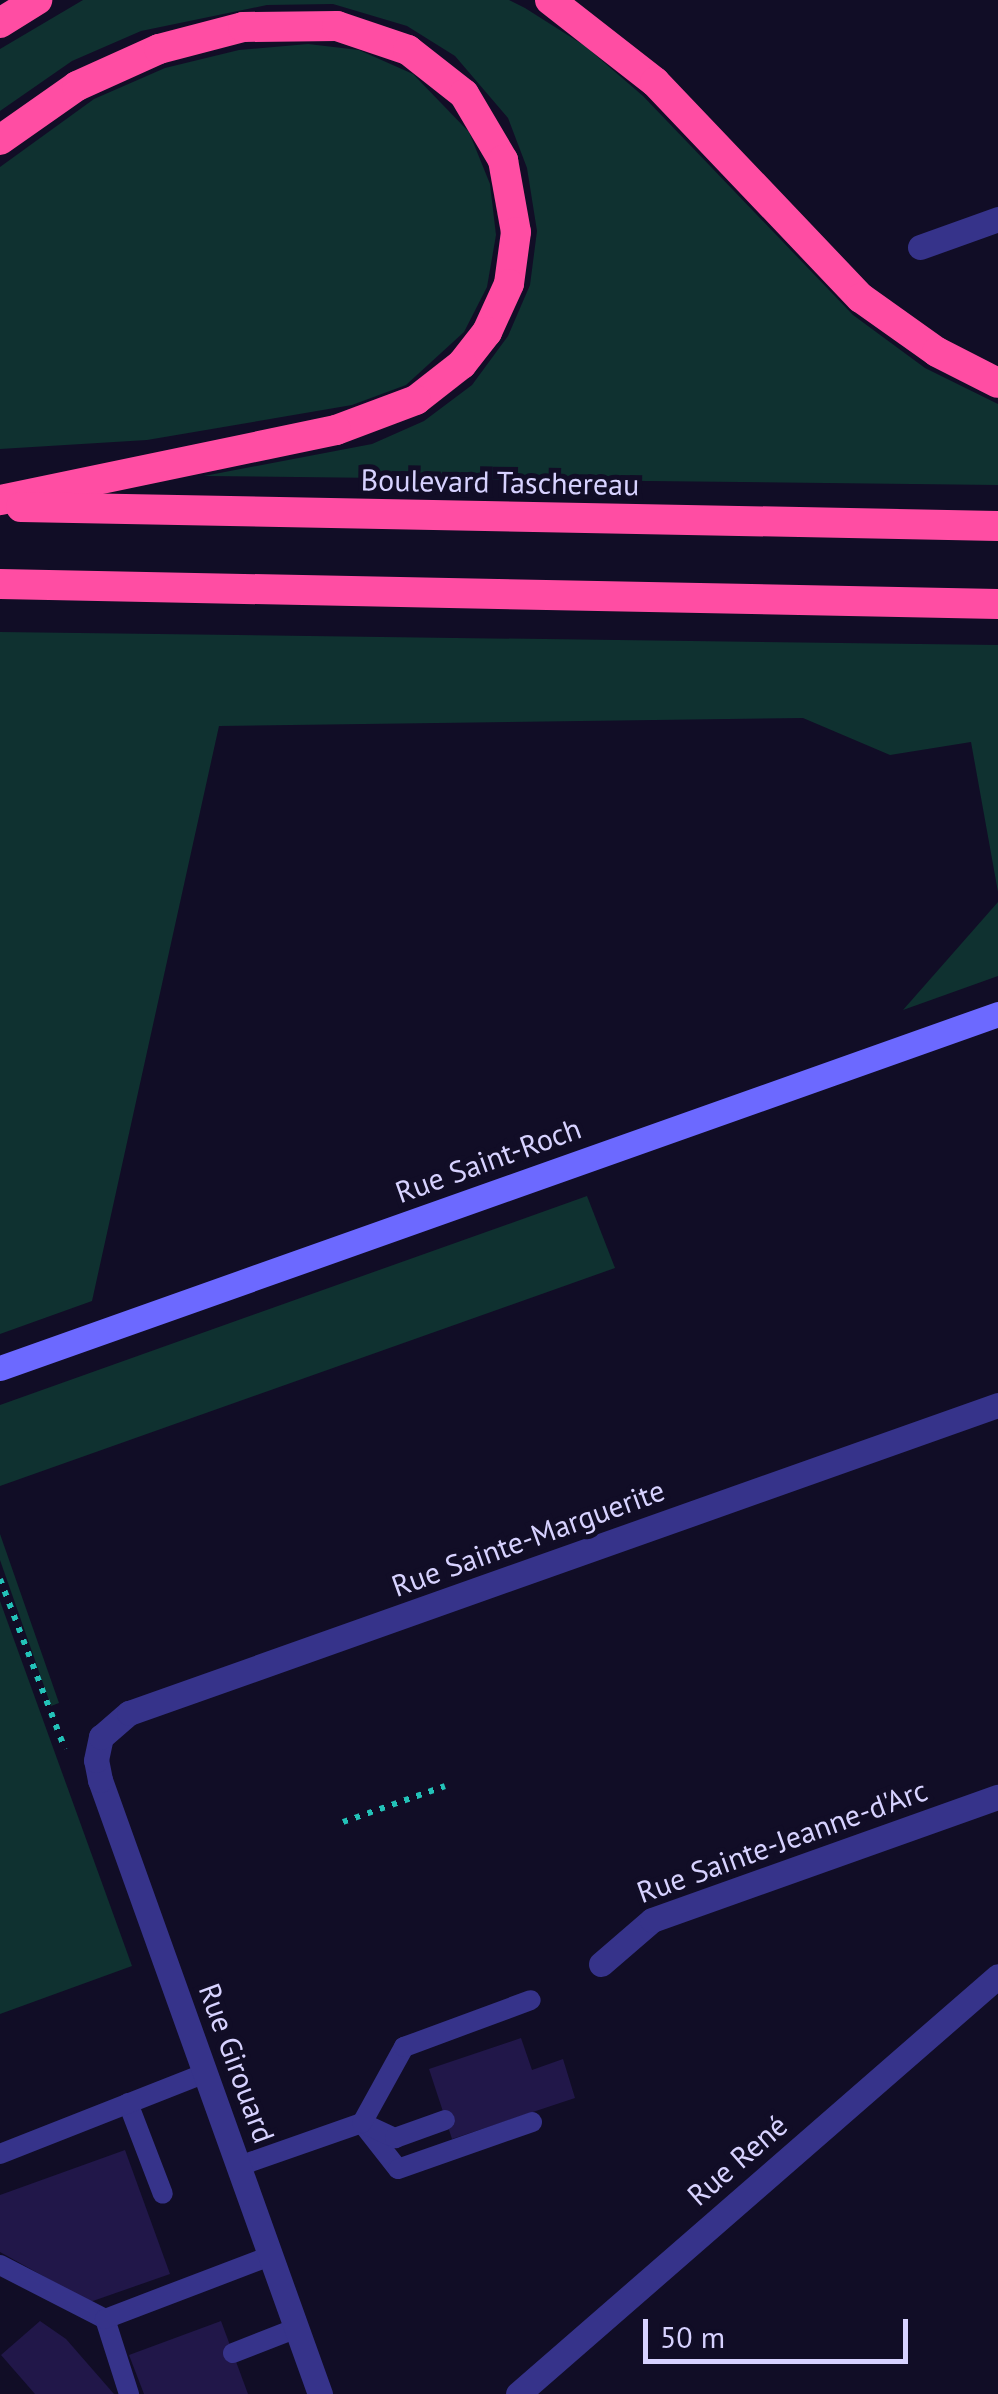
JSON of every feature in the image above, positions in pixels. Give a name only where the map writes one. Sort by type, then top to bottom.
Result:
[{"type":"highway","points":[[0,23],[37,0]]},
{"type":"highway","points":[[550,0],[655,82],[861,298],[937,352],[998,383]]},
{"type":"highway","points":[[0,140],[76,86],[159,49],[243,28],[337,26],[408,50],[464,94],[503,160],[516,232],[509,284],[486,332],[462,364],[416,400],[317,434],[0,504]]},
{"type":"highway","name":"Boulevard Taschereau","points":[[0,504],[998,526]]},
{"type":"highway","points":[[0,584],[998,604]]},
{"type":"main road","name":"Rue Saint-Roch","points":[[0,1368],[998,1014]]},
{"type":"street","points":[[920,246],[998,219]]},
{"type":"street","name":"Rue Sainte-Marguerite","points":[[96,1752],[106,1731],[129,1713],[998,1405]]},
{"type":"street","name":"Rue Girouard","points":[[96,1752],[320,2394]]},
{"type":"street","name":"Rue Sainte-Jeanne-d'Arc","points":[[601,1964],[652,1920],[998,1797]]},
{"type":"street","name":"Rue René","points":[[518,2394],[998,1976]]},
{"type":"lane","points":[[238,2166],[362,2123],[404,2048],[531,2000]]},
{"type":"lane","points":[[0,2154],[206,2073]]},
{"type":"lane","points":[[128,2104],[163,2194]]},
{"type":"lane","points":[[362,2123],[395,2138],[445,2120]]},
{"type":"lane","points":[[362,2123],[398,2169],[532,2122]]},
{"type":"lane","points":[[105,2319],[270,2256]]},
{"type":"lane","points":[[0,2265],[105,2319],[129,2394]]},
{"type":"lane","points":[[233,2353],[296,2328]]},
{"type":"path","points":[[0,1579],[65,1749]]},
{"type":"path","points":[[343,1822],[445,1786]]},
{"type":"green space","points":[[83,0],[509,0],[525,8],[585,46],[643,96],[853,315],[925,368],[998,404],[998,485],[204,476],[372,444],[424,421],[472,385],[508,336],[530,285],[537,231],[527,168],[508,118],[455,56],[407,26],[333,4],[267,5],[141,31],[72,61],[0,111],[0,49]]},
{"type":"green space","points":[[308,44],[359,50],[413,74],[469,132],[490,184],[496,235],[487,287],[464,332],[406,385],[352,405],[147,440],[0,449],[0,167],[94,99],[165,68],[239,50]]},
{"type":"green space","points":[[0,632],[998,645],[998,892],[971,742],[890,755],[803,718],[219,726],[92,1301],[0,1334]]},
{"type":"green space","points":[[998,902],[998,976],[903,1010]]},
{"type":"green space","points":[[587,1196],[615,1268],[0,1486],[0,1405]]},
{"type":"green space","points":[[0,1534],[59,1703],[51,1706],[0,1560]]},
{"type":"green space","points":[[0,1601],[132,1966],[0,2014]]},
{"type":"building","points":[[521,2038],[532,2070],[563,2059],[575,2098],[452,2139],[429,2069]]},
{"type":"building","points":[[125,2150],[170,2274],[90,2302],[0,2252],[0,2195]]},
{"type":"building","points":[[40,2321],[66,2339],[114,2394],[35,2394],[1,2355]]},
{"type":"building","points":[[221,2321],[248,2394],[144,2394],[129,2355]]}]
